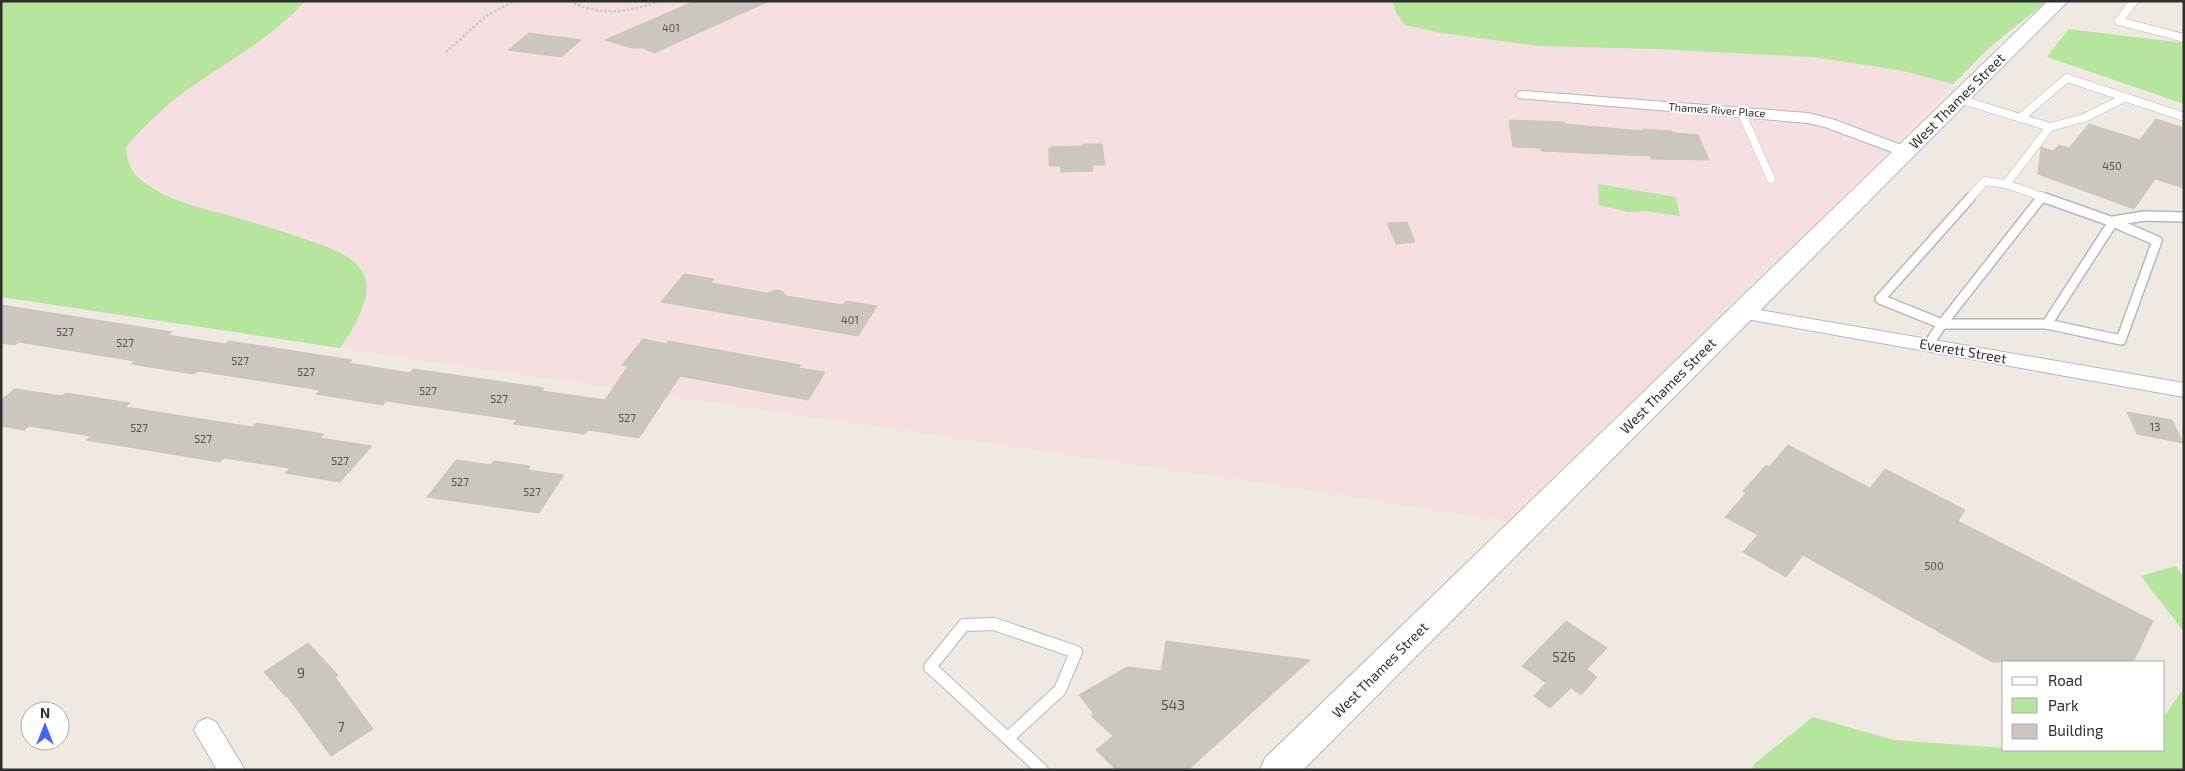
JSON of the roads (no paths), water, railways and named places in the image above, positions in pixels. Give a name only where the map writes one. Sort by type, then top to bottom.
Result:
[{"type":"main road","name":"West Thames Street","points":[[1278,770],[2059,1]]},
{"type":"street","name":"Thames River Place","points":[[1523,95],[1796,116],[1819,120],[1906,152]]},
{"type":"street","name":"Everett Street","points":[[1742,313],[2184,390]]},
{"type":"street","points":[[207,730],[232,770]]},
{"type":"lane","points":[[2134,1],[2119,21],[2184,38]]},
{"type":"lane","points":[[2020,118],[2067,78],[2184,117]]},
{"type":"lane","points":[[1959,99],[2050,128],[2084,118],[2124,98]]},
{"type":"lane","points":[[1741,112],[1771,180]]},
{"type":"lane","points":[[2006,184],[2050,128]]},
{"type":"lane","points":[[1985,181],[2006,184],[2113,222],[2157,240],[2122,340],[2047,324],[1942,324],[1880,299],[1985,181]]},
{"type":"lane","points":[[1928,345],[1942,324],[2042,196]]},
{"type":"lane","points":[[2047,324],[2113,222],[2144,216],[2184,217]]},
{"type":"lane","points":[[1009,737],[1060,690],[1076,652],[994,624],[964,625],[930,667],[1009,737],[1042,770]]}]
